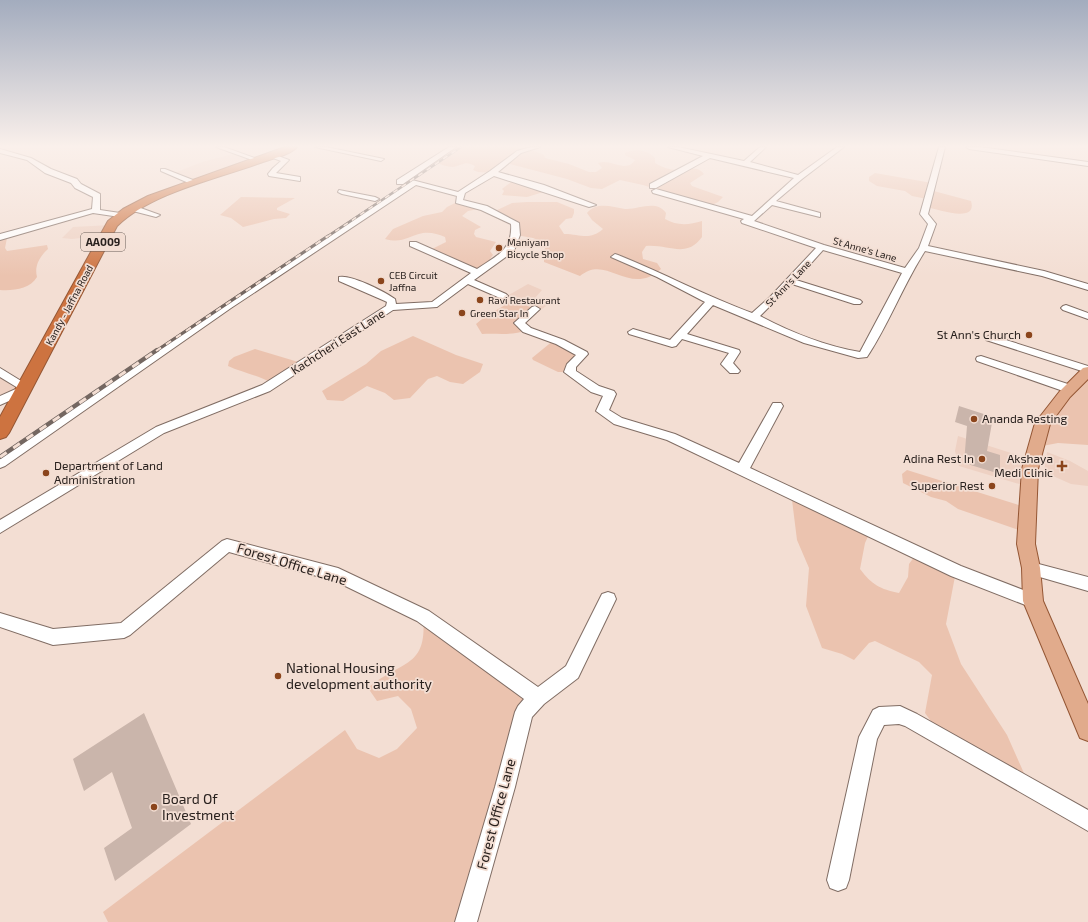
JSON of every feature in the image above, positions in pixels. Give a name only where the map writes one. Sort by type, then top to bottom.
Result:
[{"type":"highway","name":"Kandy - Jaffna Road","points":[[0,433],[112,224],[120,216],[132,208],[175,190]]},
{"type":"main road","points":[[1088,371],[1070,389],[1043,423],[1030,469],[1026,544],[1031,568],[1033,601],[1088,730]]},
{"type":"street","points":[[86,190],[97,196],[96,211]]},
{"type":"street","points":[[345,219],[388,190]]},
{"type":"street","points":[[0,463],[228,306],[403,190]]},
{"type":"street","points":[[443,190],[461,195],[468,190]]},
{"type":"street","points":[[550,190],[592,205]]},
{"type":"street","points":[[661,190],[754,219],[784,190]]},
{"type":"street","name":"St Anne's Lane","points":[[754,219],[745,221],[805,240],[821,247],[907,272],[923,248],[932,224],[924,214],[930,190]]},
{"type":"street","points":[[342,192],[375,199]]},
{"type":"street","name":"Kachcheri East Lane","points":[[0,527],[160,430],[266,388],[391,308],[434,305],[468,281],[511,249],[516,236],[515,223],[484,208],[459,201],[461,195]]},
{"type":"street","points":[[770,202],[817,215]]},
{"type":"street","points":[[132,208],[156,215]]},
{"type":"street","points":[[0,237],[96,211],[120,216]]},
{"type":"street","points":[[413,244],[478,273]]},
{"type":"street","name":"St Ann's Lane","points":[[753,317],[791,281],[821,247]]},
{"type":"street","points":[[923,248],[1044,274],[1088,287]]},
{"type":"street","points":[[615,258],[660,275],[711,301],[753,317],[776,330],[808,341],[863,355],[878,330],[907,272]]},
{"type":"street","points":[[342,279],[356,282],[362,288],[387,298],[392,302],[391,308]]},
{"type":"street","points":[[468,281],[503,296]]},
{"type":"street","points":[[791,281],[857,302]]},
{"type":"street","points":[[633,332],[672,344],[711,301]]},
{"type":"street","points":[[1066,308],[1088,316]]},
{"type":"street","points":[[535,309],[519,323],[527,330],[560,342],[583,354],[571,366],[570,372],[595,389],[610,394],[602,411],[618,421],[671,437],[956,571],[1033,601]]},
{"type":"street","points":[[681,335],[735,352],[727,364],[734,371]]},
{"type":"street","points":[[990,338],[1088,371]]},
{"type":"street","points":[[981,359],[1070,389]]},
{"type":"street","points":[[0,372],[24,389]]},
{"type":"street","points":[[0,400],[24,389]]},
{"type":"street","points":[[743,470],[749,456],[777,406]]},
{"type":"street","name":"Forest Office Lane","points":[[0,620],[53,637],[124,630],[227,545],[338,575],[423,616],[538,698],[524,712],[505,787],[466,922]]},
{"type":"street","points":[[1031,568],[1088,584]]},
{"type":"street","points":[[538,698],[572,672],[608,599]]},
{"type":"street","points":[[838,880],[868,738],[879,716],[900,715],[911,720],[1088,821]]},
{"type":"shaded area","points":[[503,190],[550,190],[527,197],[502,195]]},
{"type":"shaded area","points":[[659,190],[703,190],[723,197],[718,202],[710,206]]},
{"type":"shaded area","points":[[900,190],[930,190],[971,201],[972,208],[963,214],[926,207],[927,199],[912,196],[905,191]]},
{"type":"shaded area","points":[[241,197],[295,198],[277,208],[277,210],[290,214],[286,218],[274,219],[243,227],[231,218],[220,215]]},
{"type":"shaded area","points":[[459,201],[484,208],[468,211],[462,216],[481,227],[475,230],[474,234],[476,237],[496,242],[490,251],[493,255],[490,259],[490,263],[478,273],[428,251],[446,242],[445,237],[423,233],[396,241],[385,239],[393,229],[423,216],[442,212],[447,207]]},
{"type":"shaded area","points":[[557,202],[574,209],[572,218],[566,219],[559,226],[564,234],[589,236],[598,233],[603,229],[592,220],[587,213],[595,207],[610,206],[630,209],[652,206],[662,209],[666,213],[665,219],[674,223],[688,224],[702,221],[702,237],[696,244],[683,249],[646,246],[642,252],[643,259],[657,263],[661,269],[649,277],[639,279],[628,278],[600,269],[590,270],[580,276],[544,262],[544,250],[548,244],[533,238],[516,235],[515,223],[493,212],[512,203]]},
{"type":"shaded area","points":[[111,225],[106,235],[72,239],[62,238],[73,227]]},
{"type":"shaded area","points":[[0,237],[7,238],[5,248],[7,251],[47,245],[48,249],[42,255],[37,265],[37,277],[26,287],[0,290]]},
{"type":"shaded area","points":[[528,284],[542,290],[535,298],[549,304],[542,309],[507,296]]},
{"type":"shaded area","points":[[513,300],[535,309],[519,323],[527,330],[510,334],[482,334],[476,324],[489,314]]},
{"type":"shaded area","points":[[413,336],[456,355],[483,364],[480,372],[463,384],[450,382],[437,376],[428,379],[410,398],[394,400],[385,393],[367,386],[343,401],[327,400],[322,391],[366,364],[381,351]]},
{"type":"shaded area","points":[[554,340],[583,354],[570,372],[558,372],[533,360],[532,358]]},
{"type":"shaded area","points":[[255,349],[305,364],[273,384],[262,378],[228,366],[229,361],[234,357]]},
{"type":"shaded area","points":[[1088,371],[1088,445],[1058,443],[1037,447],[1043,423]]},
{"type":"shaded area","points":[[0,373],[25,387],[0,401]]},
{"type":"shaded area","points":[[958,436],[1033,460],[1029,487],[959,466],[955,451]]},
{"type":"shaded area","name":"Akshaya Medi Clinic","points":[[1047,452],[1070,461],[1088,471],[1088,486],[1071,484],[1044,472]]},
{"type":"shaded area","points":[[907,470],[1028,508],[1027,533],[958,509],[946,501],[931,497],[903,483],[902,474]]},
{"type":"shaded area","points":[[791,492],[871,530],[865,543],[860,569],[868,579],[881,588],[899,593],[908,577],[909,564],[917,553],[956,571],[946,624],[961,664],[1007,735],[1031,789],[944,739],[925,713],[932,675],[919,662],[875,641],[869,643],[854,660],[842,654],[822,648],[806,606],[809,568],[797,540]]},
{"type":"shaded area","points":[[423,616],[538,698],[466,922],[108,922],[103,912],[345,730],[357,749],[379,758],[397,749],[417,728],[411,709],[398,696],[377,701],[368,688],[401,667],[416,655],[421,646]]},
{"type":"building","points":[[959,406],[993,417],[987,451],[1000,455],[1000,474],[964,463],[967,426],[955,422]]},
{"type":"building","name":"Board Of Investment","points":[[144,713],[191,824],[115,881],[104,848],[132,828],[112,772],[84,791],[73,759]]},
{"type":"railway","points":[[327,237],[397,190]]},
{"type":"railway","points":[[156,351],[328,236]]},
{"type":"railway","points":[[0,457],[157,350]]},
{"type":"place","name":"Maniyam Bicycle Shop","points":[[499,248]]},
{"type":"place","name":"CEB Circuit Jaffna","points":[[381,281]]},
{"type":"place","name":"Ravi Restaurant","points":[[480,300]]},
{"type":"place","name":"Green Star In","points":[[462,313]]},
{"type":"place","name":"St Ann's Church","points":[[1029,335]]},
{"type":"place","name":"Ananda Resting","points":[[974,419]]},
{"type":"place","name":"Adina Rest In","points":[[982,459]]},
{"type":"place","name":"Akshaya Medi Clinic","points":[[1062,466]]},
{"type":"place","name":"Department of Land Administration","points":[[46,473]]},
{"type":"place","name":"Superior Rest","points":[[992,486]]},
{"type":"place","name":"National Housing development authority","points":[[278,676]]},
{"type":"place","name":"Board Of Investment","points":[[154,807]]}]
